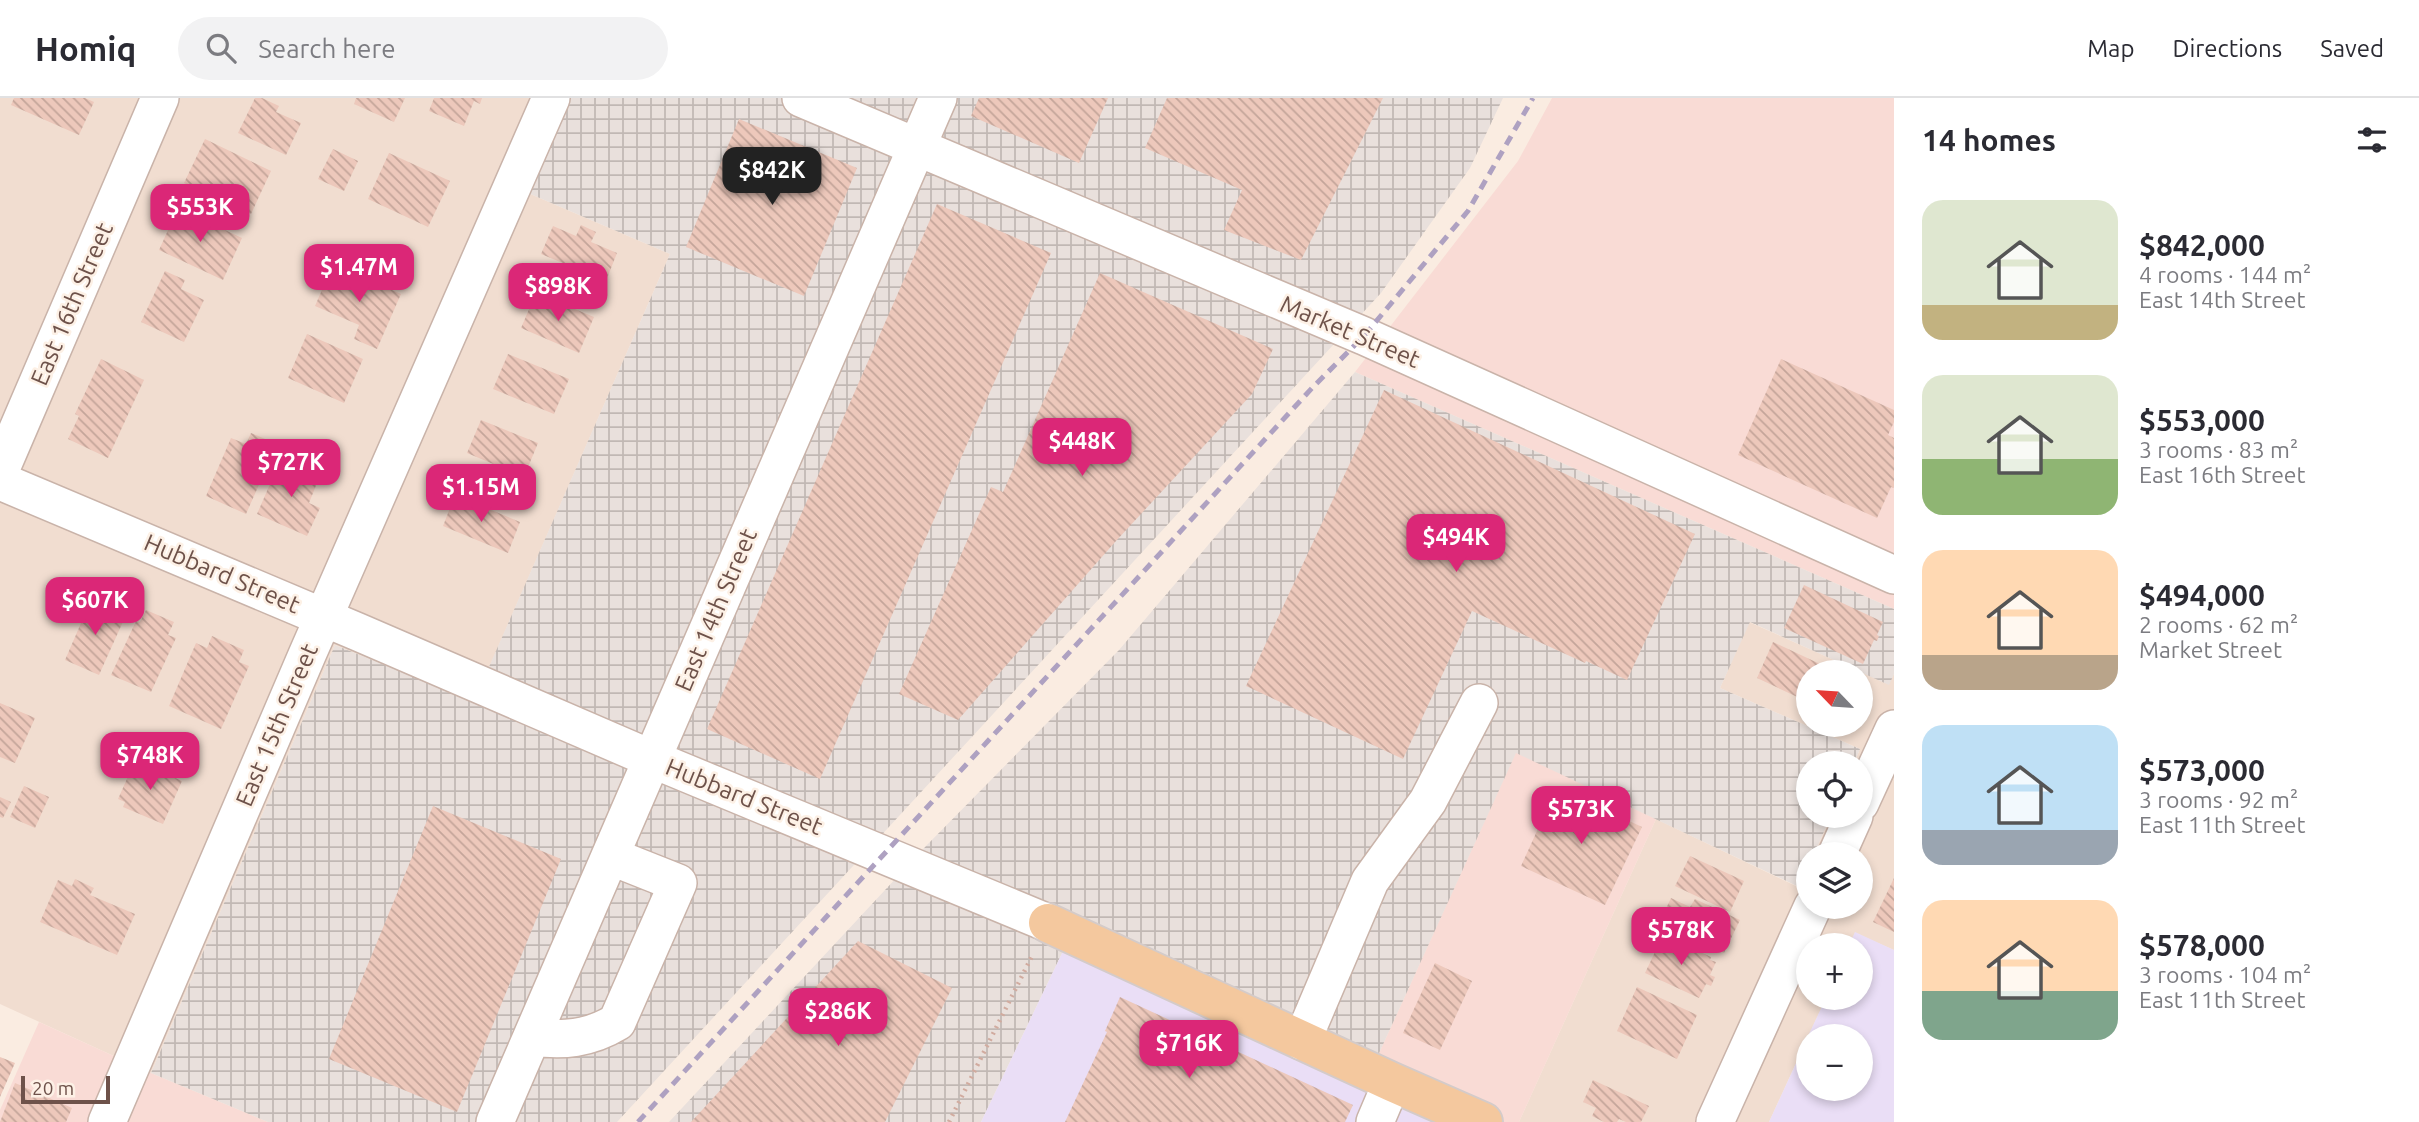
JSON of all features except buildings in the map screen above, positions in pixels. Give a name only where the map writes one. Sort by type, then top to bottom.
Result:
[{"type":"main road","name":"Hubbard Street","points":[[1048,923],[1483,1122]]},
{"type":"street","name":"East 16th Street","points":[[0,471],[160,98]]},
{"type":"street","name":"East 15th Street","points":[[107,1122],[551,98]]},
{"type":"street","name":"Market Street","points":[[801,98],[1364,337],[1894,575]]},
{"type":"street","name":"East 14th Street","points":[[495,1122],[938,98]]},
{"type":"street","name":"Hubbard Street","points":[[0,481],[324,617],[652,760],[1048,923]]},
{"type":"street","points":[[1302,1041],[1370,881],[1428,801],[1479,703]]},
{"type":"street","points":[[1873,775],[1894,729]]},
{"type":"street","points":[[532,1037],[557,1041],[577,1038],[601,1032],[617,1022],[678,883],[610,856]]},
{"type":"street","points":[[1715,1122],[1807,919]]},
{"type":"street","points":[[1375,1122],[1392,1082]]},
{"type":"path","points":[[949,1122],[1048,923]]},
{"type":"shaded area","points":[[0,98],[570,98],[528,193],[670,254],[474,702],[335,645],[151,1073],[0,1004]]},
{"type":"shaded area","points":[[570,98],[1503,98],[1470,168],[1381,293],[617,1122],[268,1122],[151,1073],[335,645],[474,701],[670,254],[528,193]]},
{"type":"shaded area","points":[[1552,98],[1894,98],[1894,609],[1355,372],[1518,161]]},
{"type":"shaded area","points":[[1355,372],[1894,609],[1894,674],[1889,685],[1873,678],[1873,660],[1834,660],[1750,622],[1720,688],[1796,721],[1796,737],[1832,737],[1860,749],[1796,751],[1796,828],[1826,828],[1819,842],[1796,842],[1796,886],[1516,753],[1365,1084],[1065,947],[981,1122],[669,1122],[926,846],[1119,650]]},
{"type":"shaded area","points":[[1749,622],[1834,660],[1796,660],[1796,721],[1720,688]]},
{"type":"shaded area","points":[[1894,674],[1894,950],[1873,941],[1873,933],[1796,933],[1796,1010],[1820,1010],[1814,1024],[1796,1024],[1796,1063],[1769,1122],[1519,1122],[1656,819],[1796,886],[1796,919],[1873,919],[1873,842],[1819,842],[1826,828],[1873,828],[1873,751],[1859,751],[1860,749],[1832,737],[1873,737],[1873,677],[1888,684]]},
{"type":"shaded area","points":[[1516,752],[1656,819],[1519,1122],[1449,1122],[1365,1084]]},
{"type":"shaded area","points":[[1873,940],[1894,950],[1894,1122],[1769,1122],[1796,1063],[1796,1101],[1873,1101],[1873,1024],[1814,1024],[1820,1010],[1873,1010]]},
{"type":"shaded area","points":[[1065,947],[1449,1122],[981,1122]]},
{"type":"shaded area","points":[[39,1022],[268,1122],[0,1122],[0,1110]]},
{"type":"railway","points":[[638,1122],[1313,387],[1364,336],[1468,211],[1533,98]]}]
